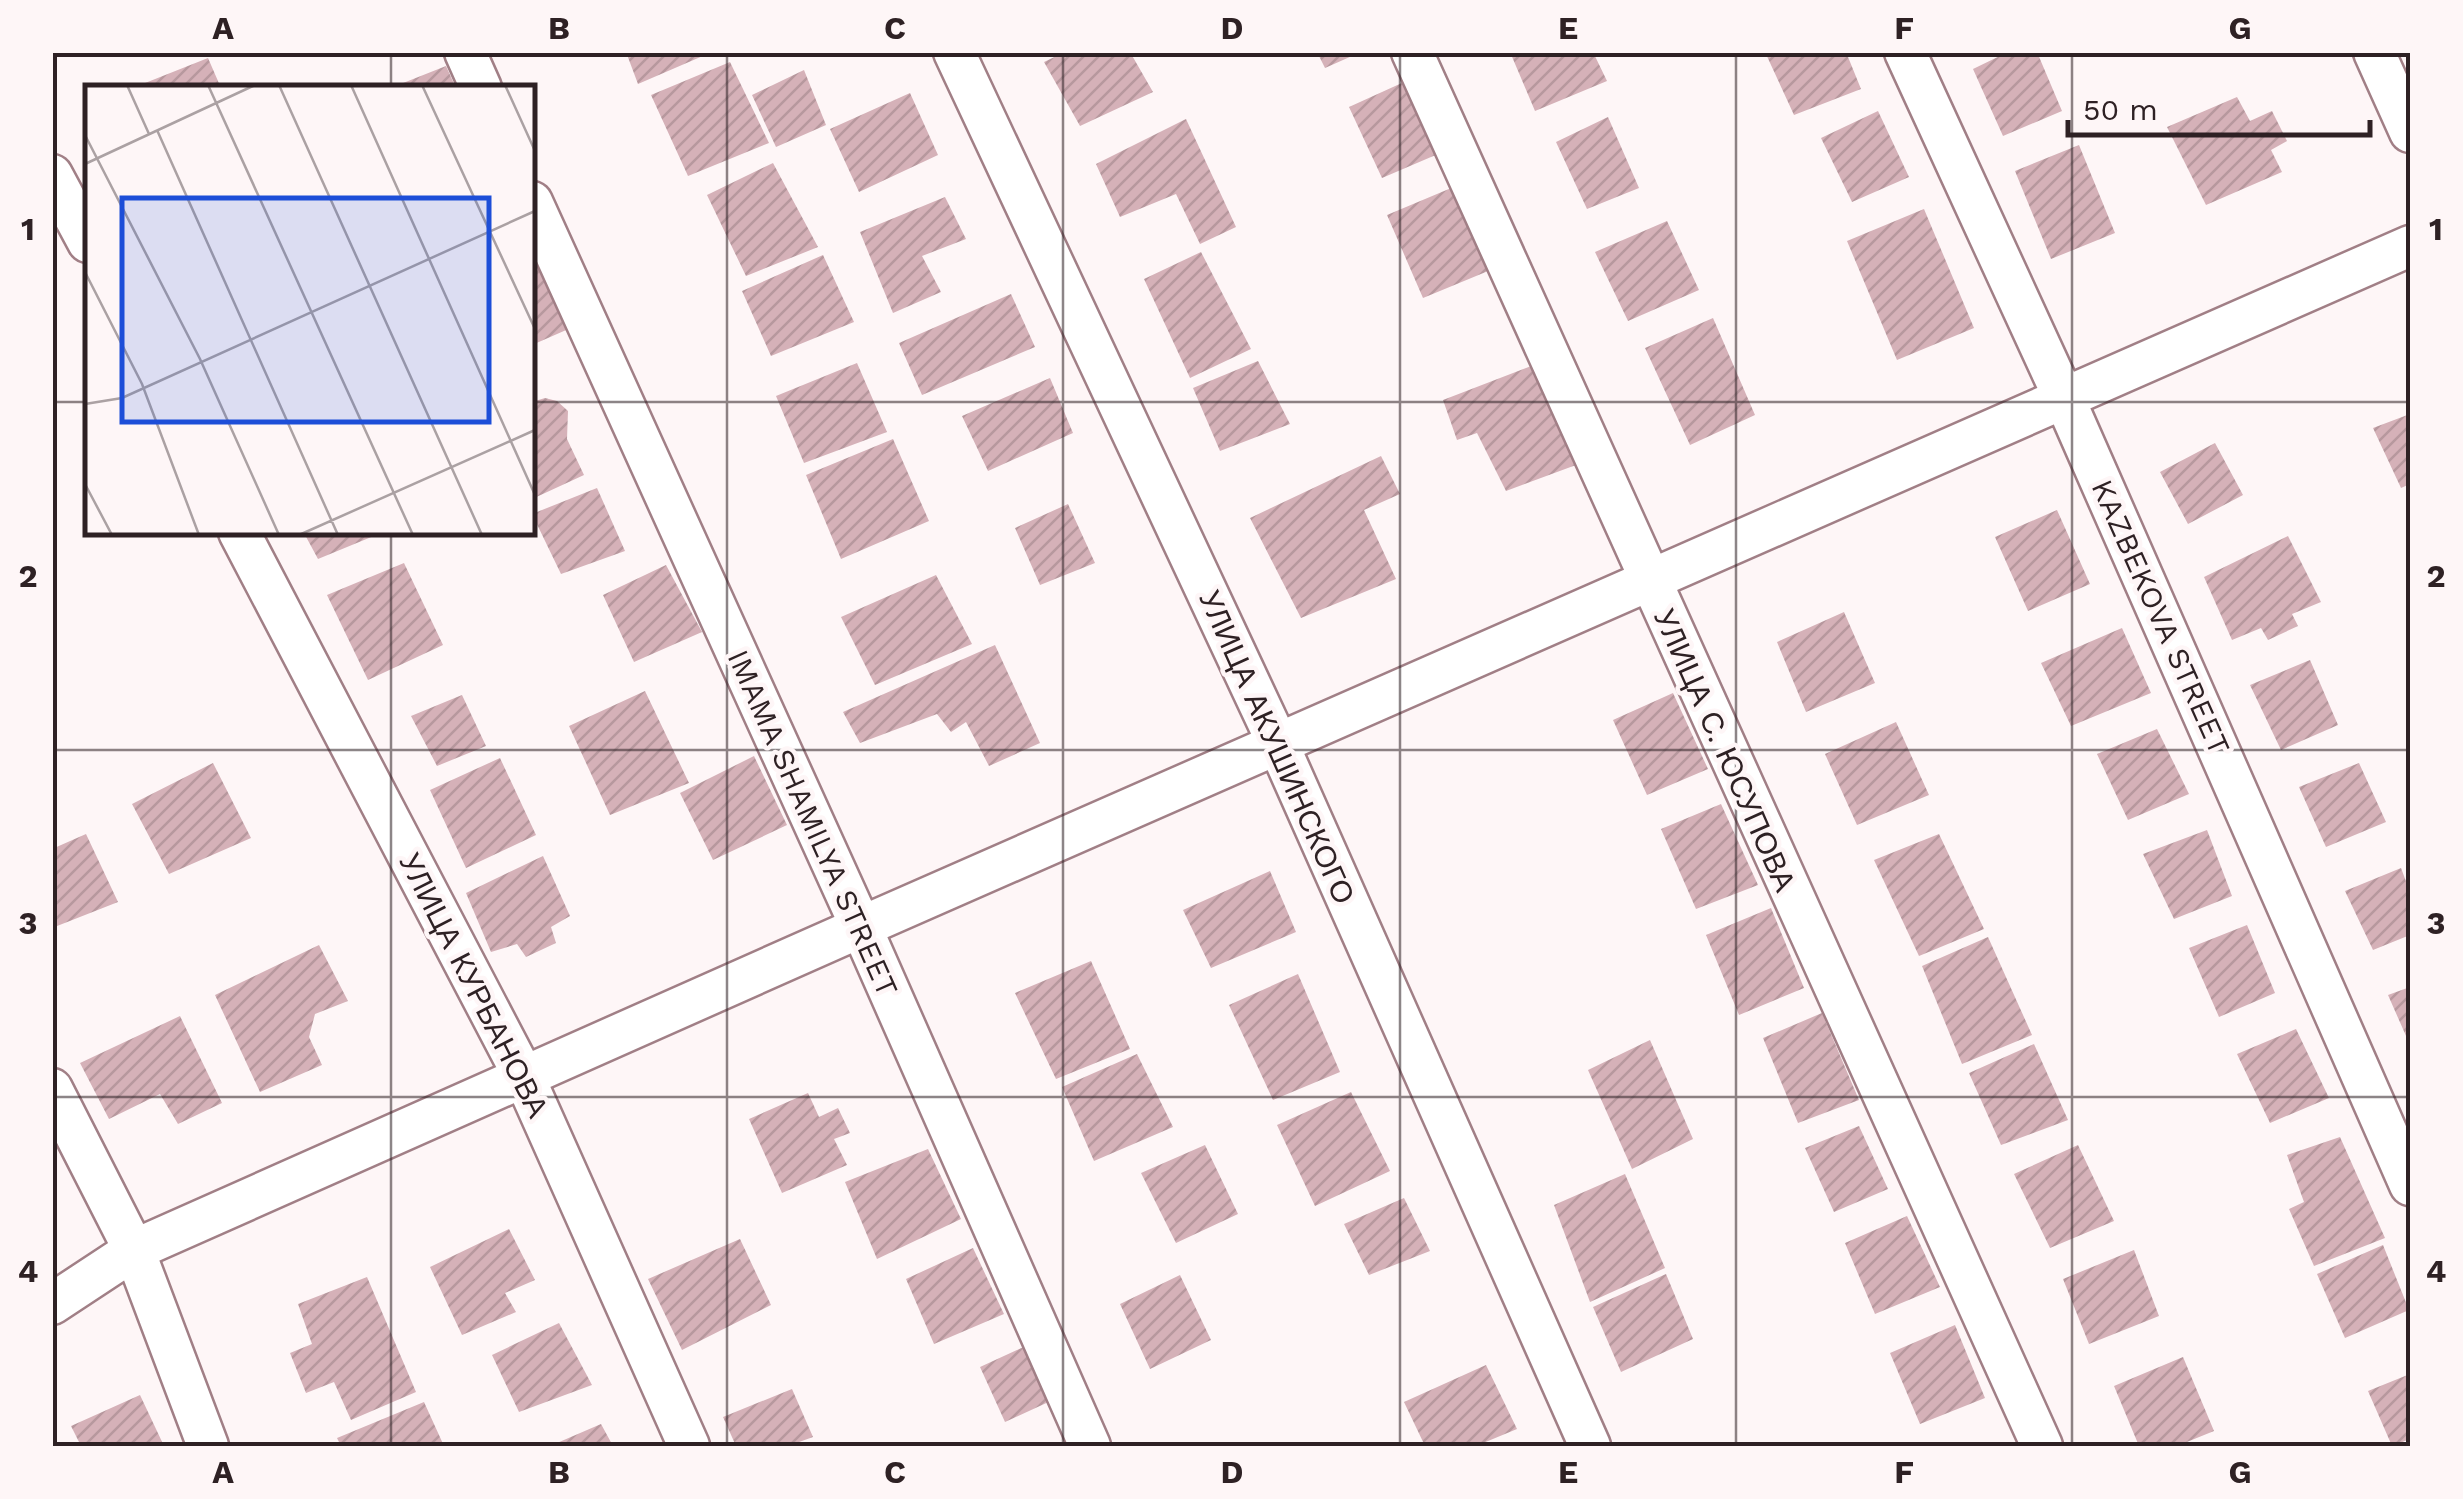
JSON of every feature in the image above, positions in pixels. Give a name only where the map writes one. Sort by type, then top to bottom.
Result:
[{"type":"street","points":[[465,52],[479,85]]},
{"type":"street","name":"УЛИЦА АКУШИНСКОГО","points":[[954,52],[1278,744],[1590,1446]]},
{"type":"street","name":"УЛИЦА С. ЮСУПОВА","points":[[1412,52],[2042,1446]]},
{"type":"street","name":"KAZBEKOVA STREET","points":[[1905,52],[2064,398],[2410,1185]]},
{"type":"street","points":[[2374,52],[2410,132]]},
{"type":"street","points":[[52,175],[85,236]]},
{"type":"street","name":"IMAMA SHAMILYA STREET","points":[[535,209],[861,927],[1090,1446]]},
{"type":"street","points":[[52,1304],[134,1250],[2410,246]]},
{"type":"street","name":"УЛИЦА КУРБАНОВА","points":[[242,535],[524,1077],[689,1446]]},
{"type":"street","points":[[52,1089],[134,1250],[208,1446]]},
{"type":"building","points":[[626,52],[712,52],[638,84]]},
{"type":"building","points":[[1065,52],[1130,52],[1153,92],[1080,126],[1044,62]]},
{"type":"building","points":[[1317,52],[1361,52],[1325,68]]},
{"type":"building","points":[[1510,52],[1593,52],[1607,81],[1535,111]]},
{"type":"building","points":[[1765,52],[1846,52],[1861,89],[1794,115]]},
{"type":"building","points":[[2008,52],[2037,52],[2062,111],[2003,136],[1973,69]]},
{"type":"building","points":[[208,58],[220,85],[140,85]]},
{"type":"building","points":[[730,62],[769,143],[688,176],[651,95]]},
{"type":"building","points":[[446,66],[455,85],[398,85]]},
{"type":"building","points":[[804,70],[826,125],[776,147],[752,95]]},
{"type":"building","points":[[1404,82],[1438,154],[1382,178],[1349,107]]},
{"type":"building","points":[[910,93],[938,155],[859,192],[830,129]]},
{"type":"building","points":[[2237,97],[2250,121],[2272,111],[2287,141],[2271,150],[2282,172],[2206,205],[2167,127]]},
{"type":"building","points":[[1878,111],[1909,177],[1852,202],[1821,138]]},
{"type":"building","points":[[1608,117],[1639,188],[1587,209],[1556,142]]},
{"type":"building","points":[[1186,119],[1236,227],[1200,244],[1176,194],[1120,217],[1096,164]]},
{"type":"building","points":[[2079,145],[2115,233],[2051,259],[2015,171]]},
{"type":"building","points":[[773,163],[818,247],[746,276],[707,195]]},
{"type":"building","points":[[1456,186],[1493,269],[1423,298],[1387,215]]},
{"type":"building","points":[[945,197],[966,239],[922,256],[941,292],[893,313],[860,232]]},
{"type":"building","points":[[1924,209],[1974,328],[1897,360],[1847,241]]},
{"type":"building","points":[[1667,221],[1699,290],[1628,321],[1595,252]]},
{"type":"building","points":[[1201,252],[1251,349],[1190,378],[1144,279]]},
{"type":"building","points":[[535,254],[573,327],[535,344]]},
{"type":"building","points":[[823,255],[854,322],[771,356],[742,291]]},
{"type":"building","points":[[1011,294],[1035,347],[922,395],[899,343]]},
{"type":"building","points":[[1713,318],[1755,415],[1690,445],[1645,348]]},
{"type":"building","points":[[1258,361],[1290,424],[1220,451],[1193,388]]},
{"type":"building","points":[[857,363],[887,432],[804,463],[776,396]]},
{"type":"building","points":[[1534,365],[1576,465],[1506,491],[1477,433],[1457,440],[1443,400]]},
{"type":"building","points":[[1050,378],[1073,433],[988,471],[962,416]]},
{"type":"building","points":[[545,398],[557,401],[568,411],[567,439],[584,475],[535,498],[535,401]]},
{"type":"building","points":[[2410,414],[2410,484],[2401,488],[2373,428]]},
{"type":"building","points":[[893,439],[929,521],[841,559],[806,475]]},
{"type":"building","points":[[2215,443],[2243,495],[2188,524],[2160,472]]},
{"type":"building","points":[[1381,456],[1400,494],[1364,510],[1396,579],[1301,618],[1250,518]]},
{"type":"building","points":[[597,488],[625,551],[561,574],[535,513]]},
{"type":"building","points":[[1068,504],[1095,563],[1040,585],[1015,528]]},
{"type":"building","points":[[2057,510],[2090,584],[2028,611],[1995,537]]},
{"type":"building","points":[[305,535],[376,535],[318,559]]},
{"type":"building","points":[[2288,536],[2321,602],[2292,614],[2298,626],[2268,640],[2261,628],[2232,640],[2204,577]]},
{"type":"building","points":[[404,563],[443,645],[368,680],[327,595]]},
{"type":"building","points":[[666,565],[702,632],[634,662],[603,595]]},
{"type":"building","points":[[936,575],[972,644],[875,685],[841,617]]},
{"type":"building","points":[[1844,612],[1875,683],[1806,712],[1777,642]]},
{"type":"building","points":[[2122,628],[2151,693],[2071,726],[2041,663]]},
{"type":"building","points":[[995,645],[1040,743],[989,766],[966,722],[951,732],[937,714],[860,743],[843,712]]},
{"type":"building","points":[[2310,660],[2338,725],[2281,750],[2250,685]]},
{"type":"building","points":[[645,691],[689,783],[610,815],[569,726]]},
{"type":"building","points":[[1673,693],[1708,769],[1647,795],[1613,720]]},
{"type":"building","points":[[462,695],[486,746],[437,766],[411,716]]},
{"type":"building","points":[[1896,722],[1929,795],[1857,825],[1825,754]]},
{"type":"building","points":[[2157,729],[2189,794],[2128,820],[2097,754]]},
{"type":"building","points":[[754,756],[787,825],[713,860],[680,793]]},
{"type":"building","points":[[500,758],[536,835],[466,868],[430,790]]},
{"type":"building","points":[[213,763],[251,838],[169,874],[132,804]]},
{"type":"building","points":[[2359,763],[2386,822],[2326,847],[2299,787]]},
{"type":"building","points":[[1721,804],[1758,885],[1696,909],[1661,829]]},
{"type":"building","points":[[2207,830],[2232,896],[2174,919],[2143,854]]},
{"type":"building","points":[[86,834],[118,902],[52,928],[52,849]]},
{"type":"building","points":[[1939,834],[1984,929],[1919,956],[1874,860]]},
{"type":"building","points":[[543,856],[570,916],[551,927],[556,943],[526,957],[517,944],[491,952],[466,893]]},
{"type":"building","points":[[2401,868],[2410,892],[2410,935],[2373,950],[2345,891]]},
{"type":"building","points":[[1270,871],[1296,932],[1211,968],[1183,910]]},
{"type":"building","points":[[1771,908],[1804,988],[1739,1015],[1706,935]]},
{"type":"building","points":[[2247,925],[2275,993],[2219,1017],[2189,948]]},
{"type":"building","points":[[1988,937],[2032,1035],[1962,1064],[1922,966]]},
{"type":"building","points":[[319,945],[348,1001],[315,1014],[309,1037],[322,1065],[260,1092],[215,995]]},
{"type":"building","points":[[1091,961],[1130,1049],[1056,1079],[1015,993]]},
{"type":"building","points":[[1298,974],[1340,1072],[1273,1100],[1229,1005]]},
{"type":"building","points":[[2410,987],[2410,1045],[2388,995]]},
{"type":"building","points":[[1822,1013],[1859,1100],[1798,1123],[1763,1038]]},
{"type":"building","points":[[180,1016],[222,1103],[178,1124],[160,1094],[109,1119],[80,1063]]},
{"type":"building","points":[[2296,1029],[2329,1098],[2270,1123],[2237,1054]]},
{"type":"building","points":[[1650,1040],[1693,1139],[1632,1169],[1588,1070]]},
{"type":"building","points":[[2034,1044],[2068,1120],[2001,1145],[1969,1073]]},
{"type":"building","points":[[1137,1054],[1173,1127],[1094,1161],[1062,1087]]},
{"type":"building","points":[[1351,1092],[1390,1171],[1315,1206],[1277,1125]]},
{"type":"building","points":[[808,1093],[819,1117],[838,1108],[850,1133],[834,1139],[847,1165],[782,1193],[749,1119]]},
{"type":"building","points":[[1859,1126],[1888,1189],[1834,1212],[1805,1148]]},
{"type":"building","points":[[2340,1137],[2385,1238],[2314,1266],[2289,1209],[2304,1202],[2287,1155]]},
{"type":"building","points":[[1205,1145],[1238,1214],[1176,1243],[1141,1173]]},
{"type":"building","points":[[2078,1145],[2114,1221],[2050,1248],[2014,1174]]},
{"type":"building","points":[[928,1149],[961,1219],[877,1259],[845,1182]]},
{"type":"building","points":[[1625,1174],[1665,1268],[1590,1302],[1554,1205]]},
{"type":"building","points":[[1404,1198],[1430,1251],[1369,1275],[1344,1224]]},
{"type":"building","points":[[1907,1216],[1940,1287],[1875,1314],[1845,1243]]},
{"type":"building","points":[[509,1229],[535,1280],[505,1293],[516,1312],[462,1335],[430,1267]]},
{"type":"building","points":[[740,1239],[771,1305],[682,1350],[648,1279]]},
{"type":"building","points":[[2383,1245],[2409,1310],[2345,1338],[2317,1274]]},
{"type":"building","points":[[973,1248],[1004,1314],[934,1344],[906,1279]]},
{"type":"building","points":[[2134,1250],[2159,1316],[2089,1344],[2063,1279]]},
{"type":"building","points":[[1666,1274],[1693,1339],[1621,1372],[1593,1307]]},
{"type":"building","points":[[1180,1275],[1211,1340],[1150,1369],[1120,1304]]},
{"type":"building","points":[[367,1277],[416,1392],[351,1420],[334,1382],[306,1393],[290,1353],[312,1344],[298,1304]]},
{"type":"building","points":[[559,1323],[592,1385],[519,1412],[492,1355]]},
{"type":"building","points":[[1955,1325],[1985,1398],[1920,1424],[1890,1353]]},
{"type":"building","points":[[1030,1344],[1055,1399],[1005,1422],[980,1367]]},
{"type":"building","points":[[2183,1357],[2214,1431],[2177,1446],[2139,1446],[2114,1386]]},
{"type":"building","points":[[1486,1365],[1517,1429],[1476,1446],[1425,1446],[1404,1402]]},
{"type":"building","points":[[2410,1374],[2410,1439],[2392,1446],[2368,1391]]},
{"type":"building","points":[[792,1389],[813,1437],[788,1446],[736,1446],[723,1417]]},
{"type":"building","points":[[140,1395],[164,1446],[81,1446],[71,1426]]},
{"type":"building","points":[[424,1402],[444,1446],[341,1446],[337,1438]]},
{"type":"building","points":[[601,1424],[613,1446],[550,1446]]}]
